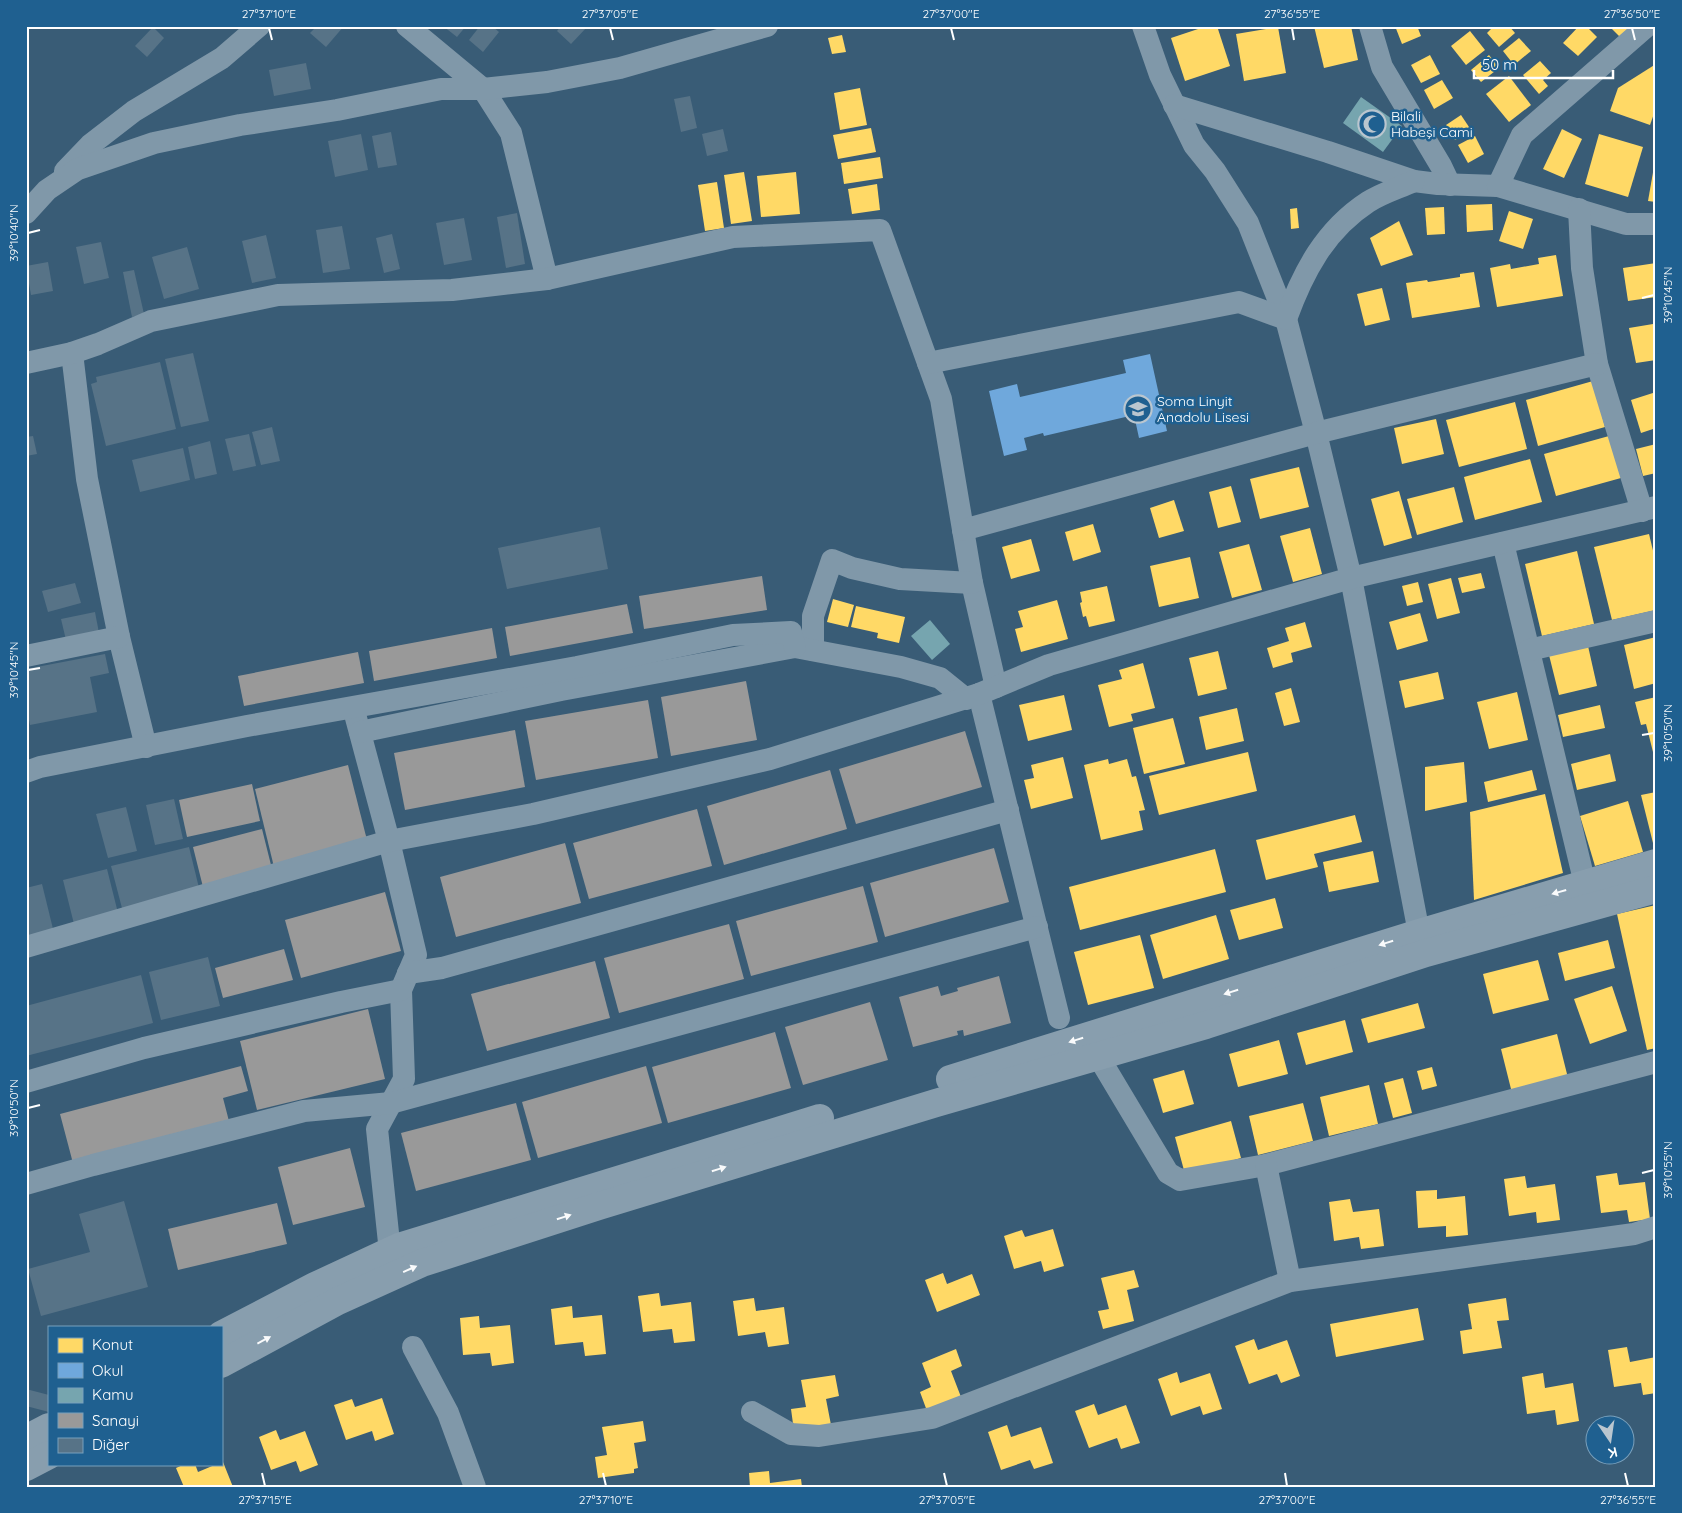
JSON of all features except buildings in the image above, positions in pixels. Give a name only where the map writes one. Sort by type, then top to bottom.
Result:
[{"type":"main road","points":[[222,1363],[338,1301],[422,1263],[599,1206],[1206,1025],[1585,884],[1656,863]]},
{"type":"main road","points":[[222,1335],[315,1286],[399,1247],[530,1206],[1024,1056],[1423,943],[1656,888]]},
{"type":"main road","points":[[26,1439],[48,1428]]},
{"type":"main road","points":[[26,1467],[48,1456]]},
{"type":"street","points":[[26,213],[90,145],[126,117],[222,58],[260,26]]},
{"type":"street","points":[[407,26],[483,89],[511,133],[547,279]]},
{"type":"street","points":[[47,190],[78,169],[154,143],[240,125],[337,110],[441,89],[483,89],[547,82],[620,68],[767,26]]},
{"type":"street","points":[[1143,26],[1160,75],[1194,145],[1215,170],[1248,223],[1286,319],[1351,578],[1423,943]]},
{"type":"street","points":[[1370,26],[1382,67],[1437,159],[1450,185]]},
{"type":"street","points":[[1498,186],[1522,135],[1647,26]]},
{"type":"street","points":[[1174,105],[1328,152],[1414,181],[1450,185],[1498,186],[1626,224],[1656,224]]},
{"type":"street","points":[[1286,319],[1299,284],[1320,248],[1344,221],[1369,202],[1414,181]]},
{"type":"street","points":[[26,947],[389,841],[533,814],[770,759],[980,693],[1048,665],[1351,578],[1649,509],[1597,364],[1582,268],[1579,210]]},
{"type":"street","points":[[26,363],[98,344],[150,321],[278,295],[452,290],[547,279],[733,237],[880,230],[941,399],[972,583],[980,693],[1059,1018]]},
{"type":"street","points":[[928,363],[1238,302],[1286,319]]},
{"type":"street","points":[[72,352],[87,479],[119,637],[146,747]]},
{"type":"street","points":[[963,530],[1316,433],[1597,364]]},
{"type":"street","points":[[1503,543],[1585,884]]},
{"type":"street","points":[[804,649],[832,560],[852,568],[900,580],[972,583]]},
{"type":"street","points":[[1529,650],[1656,621]]},
{"type":"street","points":[[26,772],[352,707],[577,667],[733,635],[791,632],[804,649]]},
{"type":"street","points":[[26,656],[119,637]]},
{"type":"street","points":[[360,732],[561,690],[804,649],[901,667],[940,678],[980,693]]},
{"type":"street","points":[[352,707],[389,841],[416,955],[405,982],[404,1079],[377,1129],[390,1252]]},
{"type":"street","points":[[26,1082],[144,1048],[331,1004],[405,982],[442,968],[1008,810]]},
{"type":"street","points":[[26,1184],[304,1111],[391,1103],[1037,927]]},
{"type":"street","points":[[1098,1056],[1168,1173],[1180,1180],[1266,1165],[1656,1062]]},
{"type":"street","points":[[1266,1165],[1290,1282]]},
{"type":"street","points":[[752,1412],[791,1434],[819,1436],[932,1418],[1290,1282],[1634,1234],[1656,1227]]},
{"type":"street","points":[[413,1347],[448,1413],[475,1487]]},
{"type":"place","name":"Bilali Habeşi Cami","points":[[1372,124]]},
{"type":"place","name":"Soma Linyit Anadolu Lisesi","points":[[1138,409]]}]
